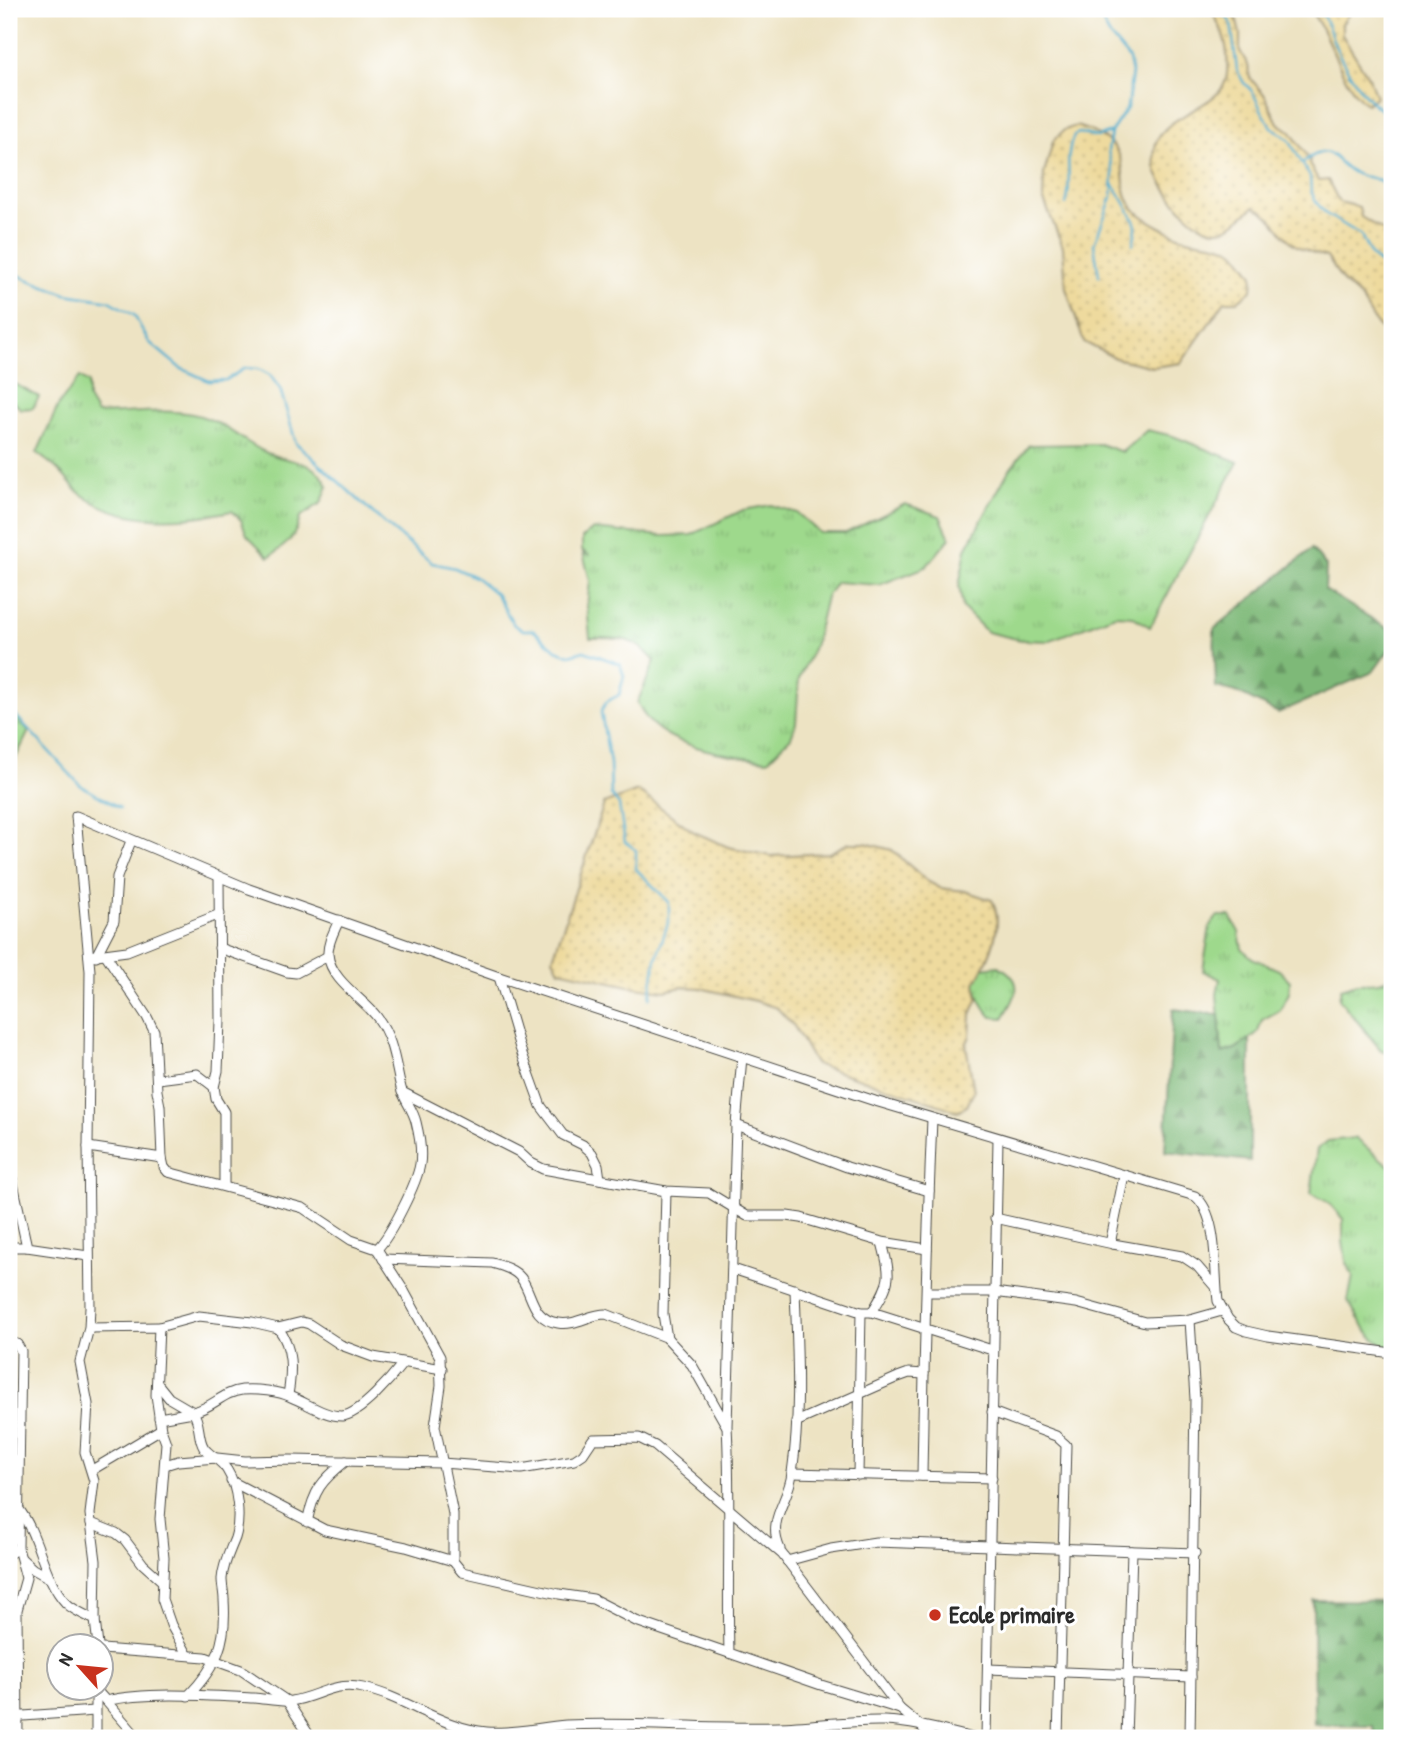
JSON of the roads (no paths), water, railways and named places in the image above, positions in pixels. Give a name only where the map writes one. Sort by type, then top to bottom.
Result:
[{"type":"street","points":[[96,1632],[96,1561],[90,1514],[94,1481],[85,1452],[88,1404],[80,1363],[89,1328],[88,1147],[91,1017],[97,956],[76,816],[219,877],[499,977],[932,1119],[1195,1196],[1204,1204],[1213,1241],[1217,1289],[1222,1311],[1236,1327],[1268,1336],[1392,1353]]},
{"type":"street","points":[[97,956],[114,921],[117,877],[131,841]]},
{"type":"street","points":[[219,877],[220,1021],[218,1071],[214,1087],[216,1099],[224,1112],[224,1186]]},
{"type":"street","points":[[97,956],[127,951],[220,914]]},
{"type":"street","points":[[339,920],[328,956],[338,975],[354,995],[377,1016],[389,1039],[402,1092],[416,1122],[420,1167],[394,1226],[377,1249]]},
{"type":"street","points":[[219,948],[296,973],[328,956]]},
{"type":"street","points":[[97,956],[152,1025],[162,1158],[168,1172],[303,1208],[351,1240],[377,1249],[436,1346],[442,1369],[435,1426],[453,1514],[453,1561]]},
{"type":"street","points":[[499,977],[541,1106],[563,1135],[592,1153],[598,1165],[600,1179]]},
{"type":"street","points":[[729,1653],[727,1426],[736,1125],[742,1057]]},
{"type":"street","points":[[158,1079],[197,1074],[214,1087]]},
{"type":"street","points":[[402,1092],[519,1152],[537,1167],[567,1175],[666,1192],[709,1193],[747,1216],[801,1218],[882,1242],[928,1249]]},
{"type":"street","points":[[922,1476],[932,1119]]},
{"type":"street","points":[[736,1125],[847,1167],[929,1191]]},
{"type":"street","points":[[986,1738],[998,1139]]},
{"type":"street","points":[[88,1147],[162,1158]]},
{"type":"street","points":[[1113,1244],[1111,1239],[1124,1176]]},
{"type":"street","points":[[9,1180],[12,1179],[18,1198],[27,1247]]},
{"type":"street","points":[[666,1192],[663,1314],[667,1338]]},
{"type":"street","points":[[995,1219],[1182,1256],[1197,1266],[1217,1289]]},
{"type":"street","points":[[872,1312],[888,1286],[890,1272],[882,1242]]},
{"type":"street","points":[[9,1247],[89,1256]]},
{"type":"street","points":[[383,1259],[492,1263],[508,1268],[521,1279],[530,1301],[541,1315],[554,1323],[569,1324],[596,1314],[606,1314],[667,1338],[691,1365],[727,1426]]},
{"type":"street","points":[[733,1269],[861,1312],[872,1312],[992,1350]]},
{"type":"street","points":[[795,1289],[798,1361],[796,1422],[789,1493],[774,1526],[776,1540],[785,1557],[900,1709],[932,1738]]},
{"type":"street","points":[[928,1292],[994,1292],[1091,1306],[1145,1322],[1190,1320],[1222,1311]]},
{"type":"street","points":[[858,1475],[861,1312]]},
{"type":"street","points":[[89,1328],[159,1328],[205,1316],[278,1328],[302,1322],[341,1345],[373,1357],[442,1369]]},
{"type":"street","points":[[1190,1320],[1195,1399],[1195,1553],[1190,1738]]},
{"type":"street","points":[[159,1328],[159,1418],[166,1443],[160,1519],[164,1558],[162,1599],[187,1654]]},
{"type":"street","points":[[278,1328],[288,1342],[290,1352],[288,1395]]},
{"type":"street","points":[[9,1341],[17,1344],[21,1351],[15,1501],[18,1548],[26,1581],[19,1597],[13,1626],[13,1717],[18,1738]]},
{"type":"street","points":[[159,1418],[208,1408],[228,1393],[244,1390],[288,1395],[313,1408],[343,1416],[368,1401],[403,1363]]},
{"type":"street","points":[[796,1422],[898,1377],[924,1374]]},
{"type":"street","points":[[157,1382],[169,1398],[193,1412],[198,1420],[203,1447],[227,1470],[235,1493],[237,1528],[223,1569],[224,1632],[216,1660],[188,1696]]},
{"type":"street","points":[[992,1412],[1056,1436],[1066,1446],[1059,1738]]},
{"type":"street","points":[[92,1470],[161,1429]]},
{"type":"street","points":[[165,1465],[178,1461],[217,1458],[246,1461],[442,1463],[521,1469],[574,1460],[583,1454],[593,1439],[639,1438],[655,1446],[785,1557],[876,1542],[1195,1553]]},
{"type":"street","points":[[307,1522],[316,1489],[346,1461]]},
{"type":"street","points":[[792,1473],[992,1478]]},
{"type":"street","points":[[231,1481],[307,1522],[344,1535],[406,1547],[453,1561],[463,1573],[593,1599],[636,1621],[821,1685],[900,1709]]},
{"type":"street","points":[[15,1501],[29,1523],[51,1579],[67,1604],[94,1620]]},
{"type":"street","points":[[91,1523],[116,1533],[125,1540],[162,1581]]},
{"type":"street","points":[[9,1553],[18,1548]]},
{"type":"street","points":[[1126,1738],[1132,1551]]},
{"type":"street","points":[[22,1559],[51,1579]]},
{"type":"street","points":[[116,1650],[187,1654],[216,1660],[241,1670],[287,1701],[311,1738]]},
{"type":"street","points":[[988,1669],[1191,1677]]},
{"type":"street","points":[[116,1699],[188,1696],[287,1701],[304,1698],[334,1686],[347,1685],[383,1694],[474,1730],[512,1731],[565,1726],[655,1724],[779,1727],[870,1721],[921,1726],[973,1738]]},
{"type":"street","points":[[95,1702],[96,1738]]},
{"type":"street","points":[[107,1702],[138,1738]]},
{"type":"street","points":[[13,1717],[95,1711]]},
{"type":"street","points":[[778,1738],[779,1727]]},
{"type":"street","points":[[449,1738],[474,1730]]},
{"type":"waterway","points":[[1099,9],[1099,16],[1110,36],[1129,59],[1132,73],[1127,108],[1111,132],[1108,151],[1113,173],[1112,197],[1094,244],[1099,276]]},
{"type":"waterway","points":[[1220,9],[1231,23],[1237,70],[1272,127],[1289,140],[1310,177],[1311,191],[1316,202],[1326,214],[1361,235],[1371,256],[1392,273]]},
{"type":"waterway","points":[[1319,9],[1354,80],[1376,106],[1392,114]]},
{"type":"waterway","points":[[1066,204],[1069,186],[1068,162],[1074,135],[1079,133],[1097,137],[1111,132]]},
{"type":"waterway","points":[[1302,163],[1312,156],[1326,153],[1356,174],[1379,181],[1386,189],[1392,213]]},
{"type":"waterway","points":[[1113,184],[1135,223],[1133,244]]},
{"type":"waterway","points":[[9,269],[24,278],[66,294],[110,301],[134,315],[149,342],[180,368],[209,381],[226,380],[245,368],[259,369],[270,375],[280,389],[296,443],[432,563],[455,568],[475,577],[496,594],[514,625],[523,630],[533,630],[556,650],[570,655],[584,651],[620,664],[624,676],[619,695],[606,702],[601,712],[610,763],[611,795],[619,805],[625,842],[636,850],[636,869],[669,902],[669,920],[656,959],[650,998]]},
{"type":"waterway","points":[[9,708],[80,785],[120,808]]},
{"type":"place","name":"Ecole primaire","points":[[935,1615]]}]
